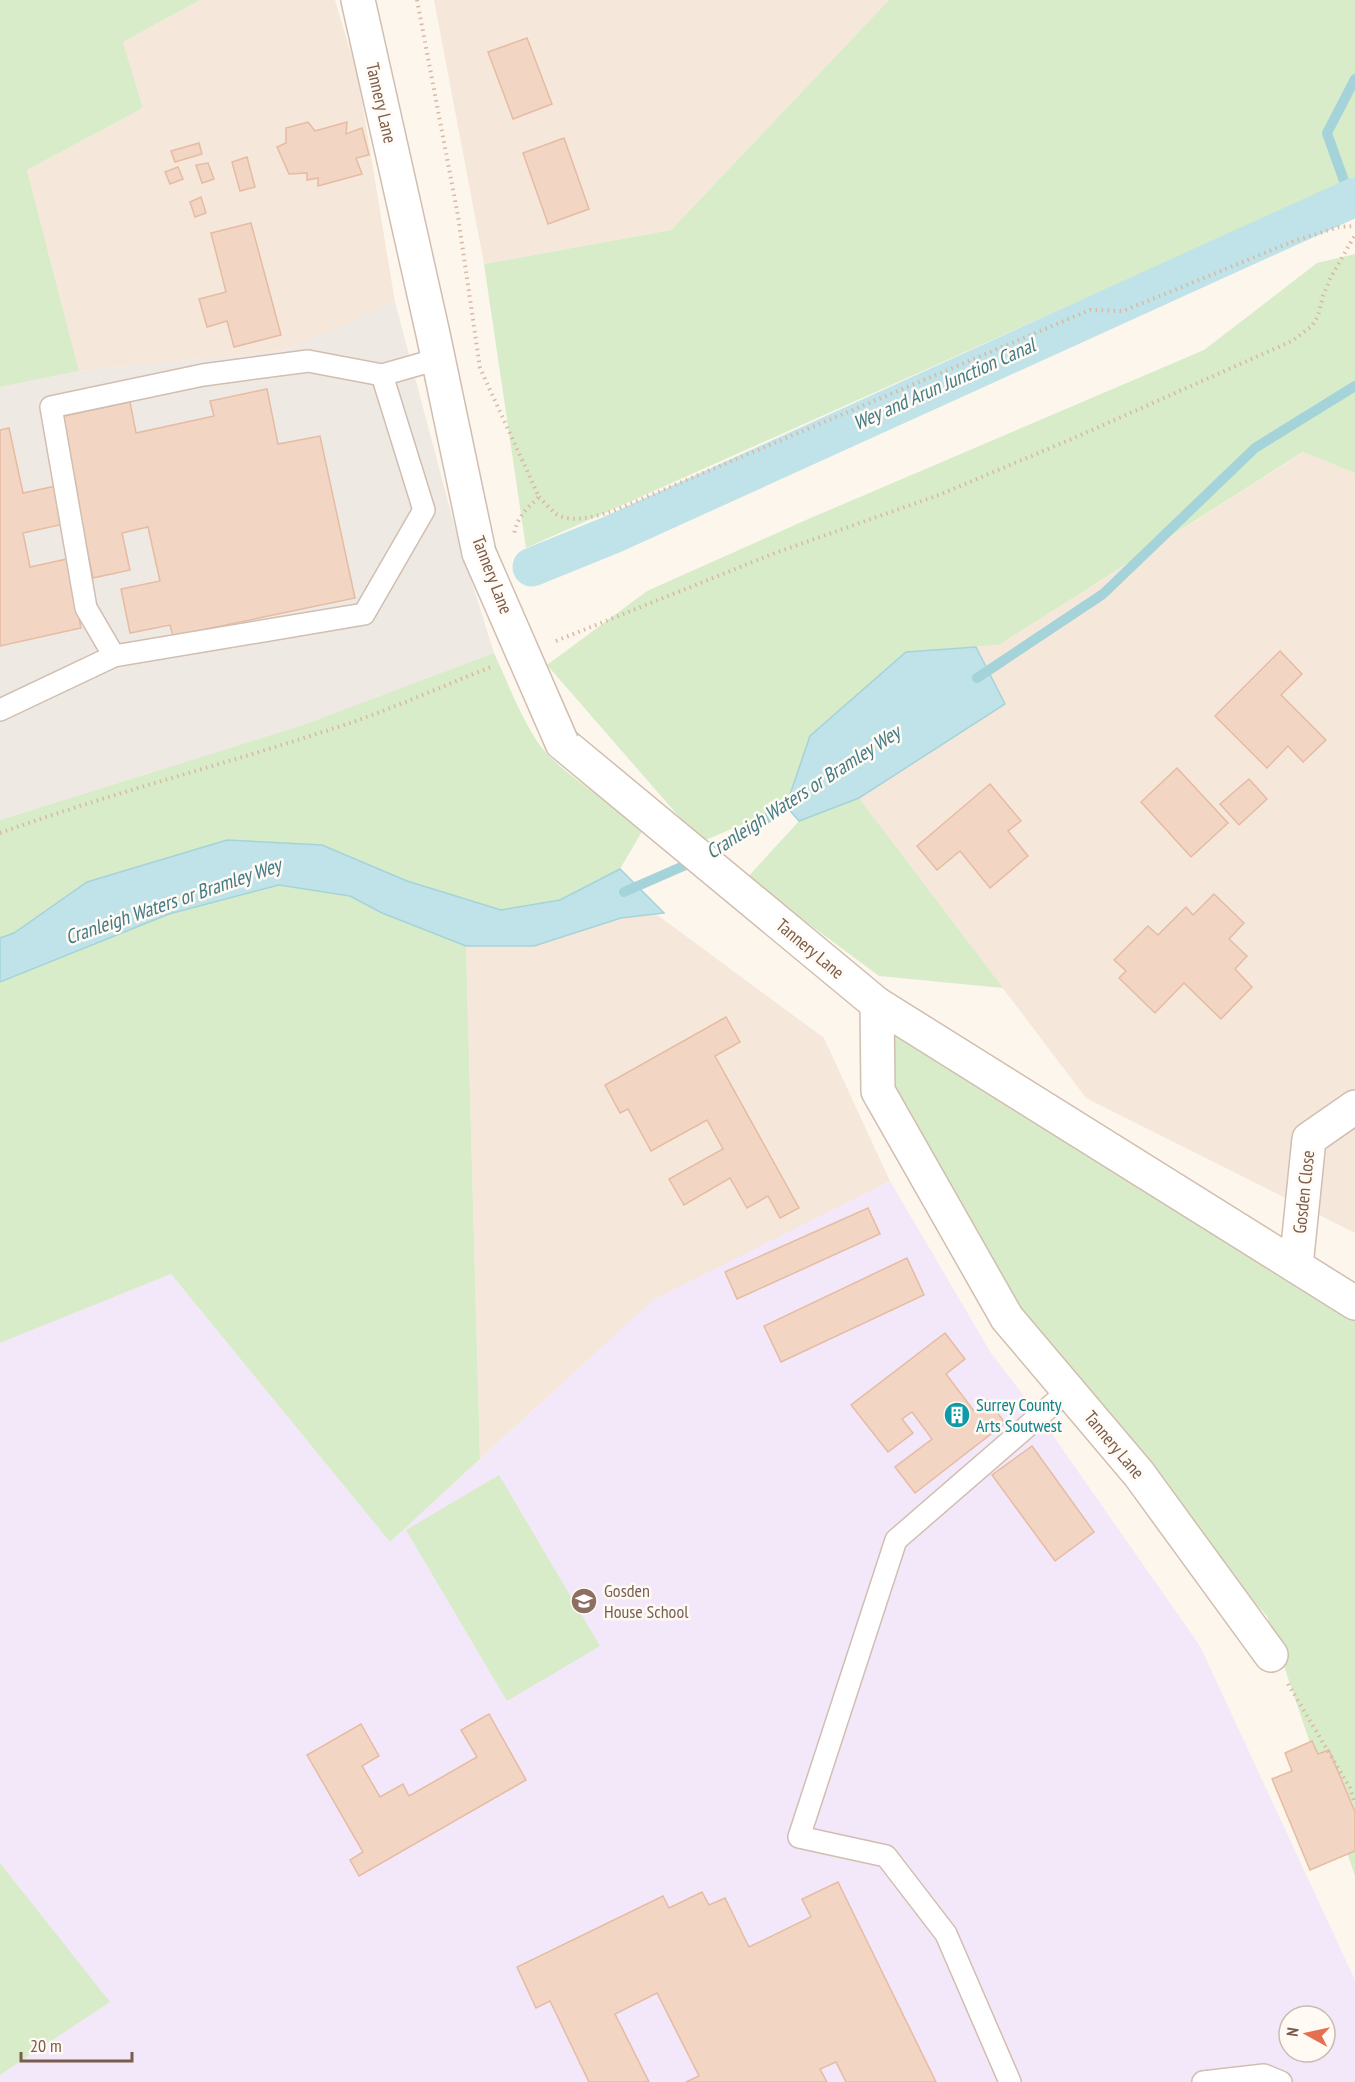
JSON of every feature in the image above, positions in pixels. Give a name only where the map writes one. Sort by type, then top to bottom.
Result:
[{"type":"street","name":"Tannery Lane","points":[[358,0],[479,553],[562,743],[877,1004],[1355,1302]]},
{"type":"street","name":"Tannery Lane","points":[[877,1004],[878,1090],[1007,1318],[1139,1474],[1271,1654]]},
{"type":"street","name":"Gosden Close","points":[[1296,1266],[1309,1139],[1355,1107]]},
{"type":"lane","points":[[114,656],[86,608],[51,407],[203,375],[308,361],[382,375],[438,359]]},
{"type":"lane","points":[[0,710],[114,656],[364,614],[424,510],[382,375]]},
{"type":"lane","points":[[1010,2082],[946,1934],[886,1856],[799,1837],[896,1540],[1068,1390]]},
{"type":"lane","points":[[1203,2082],[1264,2075],[1281,2082]]},
{"type":"path","points":[[417,0],[458,216],[480,368],[539,497],[556,514],[569,518],[590,518],[613,511],[1090,310],[1123,310],[1294,241],[1340,227],[1355,226]]},
{"type":"path","points":[[553,643],[775,553],[939,495],[1292,341],[1312,326],[1318,316],[1330,278],[1350,240],[1355,235]]},
{"type":"path","points":[[514,538],[515,528],[521,514],[539,497]]},
{"type":"path","points":[[0,833],[76,806],[223,764],[342,726],[501,663]]},
{"type":"path","points":[[1271,1654],[1350,1788],[1355,1803]]},
{"type":"shaded area","points":[[200,0],[335,0],[358,77],[395,302],[283,351],[79,371],[27,170],[143,108],[123,42]]},
{"type":"shaded area","points":[[434,0],[889,0],[671,230],[484,264]]},
{"type":"shaded area","points":[[395,302],[455,528],[494,653],[303,725],[0,820],[0,387],[79,371],[283,351]]},
{"type":"shaded area","points":[[1304,452],[1355,473],[1355,1233],[1086,1098],[859,798],[1005,704],[976,647],[999,645]]},
{"type":"shaded area","points":[[656,914],[824,1038],[890,1181],[646,1307],[480,1459],[466,946],[535,946],[621,918]]},
{"type":"shaded area","name":"Gosden House School","points":[[890,1181],[991,1353],[1040,1417],[1200,1646],[1355,1980],[1355,2082],[0,2082],[0,2075],[109,2002],[0,1863],[0,1343],[171,1274],[390,1542],[653,1300]]},
{"type":"green space","points":[[0,0],[200,0],[123,42],[143,108],[27,170],[79,371],[0,387]]},
{"type":"green space","points":[[889,0],[1355,0],[1355,178],[526,548],[484,264],[671,230]]},
{"type":"green space","points":[[1355,254],[1355,473],[1303,452],[999,645],[906,652],[810,736],[786,806],[701,842],[547,665],[647,591],[806,520],[1204,350],[1317,263]]},
{"type":"green space","points":[[494,653],[526,722],[548,755],[573,777],[644,828],[620,869],[560,900],[501,910],[407,881],[322,845],[0,938],[0,820],[303,725]]},
{"type":"green space","points":[[859,798],[1003,988],[879,976],[747,878],[799,821]]},
{"type":"green space","points":[[279,885],[350,896],[466,946],[480,1459],[390,1542],[171,1274],[0,1343],[0,974],[169,914]]},
{"type":"green space","points":[[873,988],[1355,1303],[1355,1876],[1267,1616],[1038,1365],[864,1092]]},
{"type":"green space","points":[[499,1475],[600,1646],[507,1701],[406,1530]]},
{"type":"green space","points":[[0,1863],[110,2002],[0,2075]]},
{"type":"water","points":[[976,647],[1005,704],[859,798],[799,821],[786,806],[810,736],[906,652]]},
{"type":"water","points":[[227,840],[322,845],[407,881],[501,910],[560,900],[620,869],[664,913],[621,918],[534,946],[466,946],[382,913],[350,896],[279,885],[169,914],[0,982],[0,938],[14,933],[87,882]]},
{"type":"building","points":[[527,38],[552,104],[513,119],[488,52]]},
{"type":"building","points":[[308,122],[315,131],[347,122],[346,134],[362,128],[369,155],[356,158],[362,174],[318,186],[318,178],[307,180],[307,173],[289,174],[277,147],[286,143],[286,128]]},
{"type":"building","points":[[564,138],[589,209],[548,224],[523,153]]},
{"type":"building","points":[[199,143],[202,154],[175,162],[171,151]]},
{"type":"building","points":[[247,157],[255,187],[240,191],[232,162]]},
{"type":"building","points":[[208,163],[214,179],[202,183],[196,165]]},
{"type":"building","points":[[178,167],[183,179],[170,184],[165,172]]},
{"type":"building","points":[[201,197],[206,213],[195,217],[190,202]]},
{"type":"building","points":[[251,223],[281,335],[234,347],[227,321],[207,327],[199,299],[226,292],[211,233]]},
{"type":"building","points":[[267,389],[278,444],[320,436],[355,598],[173,636],[170,625],[130,633],[121,589],[160,581],[148,527],[122,533],[130,570],[93,578],[59,417],[130,402],[136,433],[214,416],[210,401]]},
{"type":"building","points":[[9,428],[23,493],[56,486],[64,524],[23,533],[30,567],[67,559],[81,628],[0,646],[0,430]]},
{"type":"building","points":[[1280,651],[1302,674],[1281,695],[1326,740],[1303,762],[1288,746],[1267,768],[1215,716]]},
{"type":"building","points":[[1177,768],[1228,823],[1191,857],[1141,802]]},
{"type":"building","points":[[1249,779],[1267,799],[1239,825],[1220,804]]},
{"type":"building","points":[[990,784],[1021,821],[1008,831],[1028,856],[990,888],[960,851],[937,870],[917,846]]},
{"type":"building","points":[[1214,894],[1244,923],[1229,939],[1247,956],[1235,969],[1252,987],[1221,1019],[1184,983],[1155,1013],[1119,978],[1126,971],[1114,960],[1148,926],[1158,935],[1186,907],[1193,915]]},
{"type":"building","points":[[726,1017],[740,1042],[715,1056],[799,1208],[780,1218],[768,1196],[747,1208],[730,1178],[684,1205],[669,1179],[723,1149],[707,1120],[651,1151],[628,1109],[620,1113],[605,1085]]},
{"type":"building","points":[[868,1208],[880,1234],[737,1299],[725,1272]]},
{"type":"building","points":[[907,1258],[924,1295],[781,1362],[764,1326]]},
{"type":"building","name":"Surrey County Arts Soutwest","points":[[945,1333],[965,1359],[946,1374],[974,1411],[988,1400],[1005,1423],[915,1493],[895,1467],[932,1439],[912,1412],[902,1419],[913,1433],[888,1452],[851,1405]]},
{"type":"building","points":[[1032,1446],[1094,1532],[1055,1561],[992,1475]]},
{"type":"building","points":[[489,1714],[526,1780],[359,1876],[350,1860],[363,1852],[307,1755],[361,1724],[379,1756],[362,1766],[380,1797],[403,1784],[409,1796],[477,1757],[461,1730]]},
{"type":"building","points":[[1312,1741],[1318,1754],[1329,1750],[1355,1812],[1355,1851],[1310,1870],[1272,1779],[1292,1771],[1285,1753]]},
{"type":"building","points":[[838,1882],[936,2082],[846,2082],[836,2062],[820,2069],[827,2082],[686,2082],[699,2076],[657,1993],[615,2014],[649,2082],[589,2082],[550,2001],[536,2008],[517,1967],[663,1896],[669,1908],[702,1892],[709,1905],[725,1898],[749,1947],[811,1917],[802,1899]]},
{"type":"waterway","name":"Cranleigh Waters or Bramley Wey","points":[[1355,79],[1327,133],[1355,212]]},
{"type":"waterway","name":"Wey and Arun Junction Canal","points":[[532,567],[611,535],[1355,197]]},
{"type":"waterway","name":"Cranleigh Waters or Bramley Wey","points":[[977,678],[1103,594],[1255,448],[1355,386]]},
{"type":"waterway","name":"Cranleigh Waters or Bramley Wey","points":[[624,892],[720,850],[797,798]]},
{"type":"place","name":"Surrey County Arts Soutwest","points":[[957,1415]]},
{"type":"place","name":"Gosden House School","points":[[584,1601]]}]
